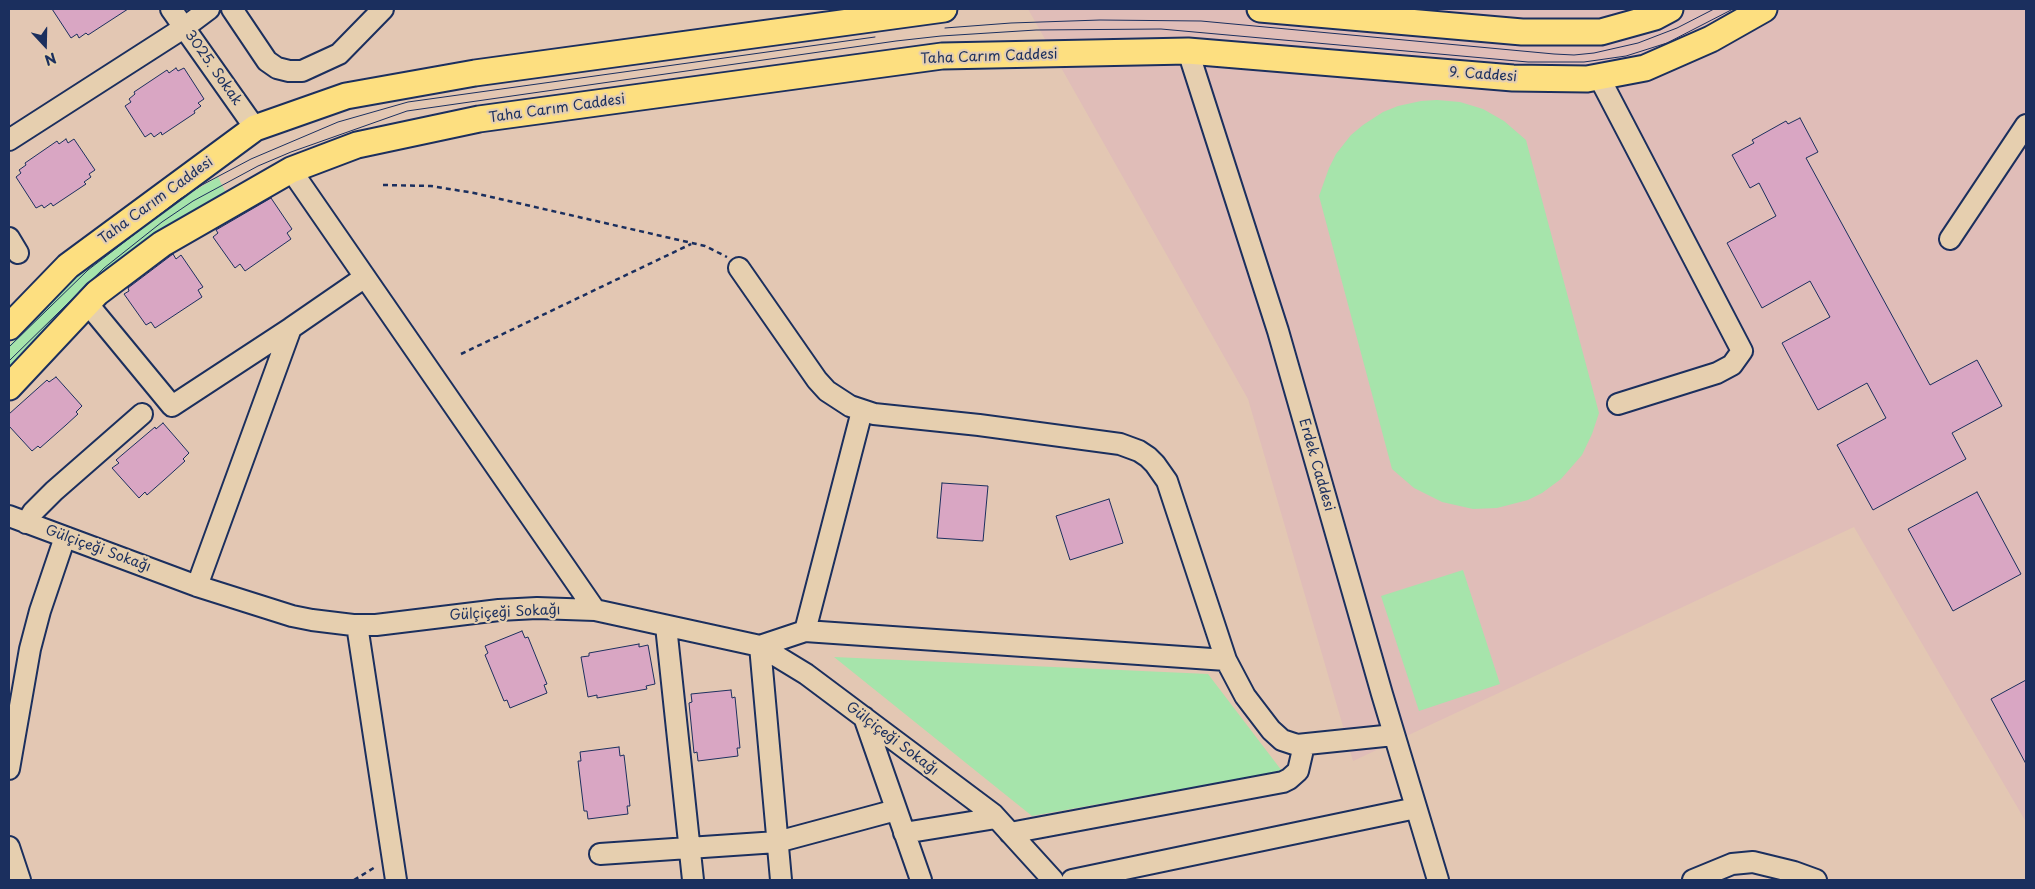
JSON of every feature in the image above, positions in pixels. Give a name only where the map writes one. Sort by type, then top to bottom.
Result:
[{"type":"main road","name":"Taha Carım Caddesi","points":[[9,327],[68,266],[255,128],[346,96],[475,73],[944,9]]},
{"type":"main road","points":[[1260,9],[1532,32],[1601,32],[1655,17],[1670,9]]},
{"type":"main road","name":"9. Caddesi","points":[[1188,51],[1513,78],[1587,78],[1645,68],[1711,38],[1764,9]]},
{"type":"main road","name":"Taha Carım Caddesi","points":[[9,387],[97,292],[162,244],[291,170],[357,145],[479,119],[942,56],[1188,51]]},
{"type":"street","name":"3025. Sokak","points":[[171,9],[255,128]]},
{"type":"street","points":[[9,140],[185,27],[209,9]]},
{"type":"street","points":[[232,9],[267,61],[277,68],[289,71],[302,71],[339,54],[383,9]]},
{"type":"street","name":"Erdek Caddesi","points":[[1188,51],[1278,331],[1394,735],[1438,880]]},
{"type":"street","points":[[1599,77],[1742,351],[1732,364],[1717,374],[1618,404]]},
{"type":"street","points":[[1950,239],[2026,125]]},
{"type":"street","points":[[291,170],[594,610]]},
{"type":"street","points":[[739,268],[817,380],[840,400],[862,411],[1120,444],[1148,456],[1167,481],[1226,660],[1245,696],[1271,730],[1289,743],[1304,745],[1394,735]]},
{"type":"street","points":[[87,303],[172,406],[365,277]]},
{"type":"street","points":[[197,586],[291,328]]},
{"type":"street","points":[[805,631],[862,411]]},
{"type":"street","points":[[17,520],[33,512],[54,491],[142,414]]},
{"type":"street","name":"Gülçiçeği Sokağı","points":[[17,520],[197,586],[292,616],[333,623],[357,625],[399,623],[499,610],[537,608],[594,610],[760,646],[806,674],[996,818],[1053,880]]},
{"type":"street","points":[[9,769],[30,649],[45,592],[65,537]]},
{"type":"street","points":[[357,625],[396,880]]},
{"type":"street","points":[[666,626],[688,848],[693,880]]},
{"type":"street","points":[[780,880],[760,646],[805,631],[1226,660]]},
{"type":"street","points":[[864,717],[921,880]]},
{"type":"street","points":[[1010,833],[1283,782],[1298,771],[1304,745]]},
{"type":"street","points":[[1072,880],[1416,808]]},
{"type":"street","points":[[600,854],[777,842],[896,810]]},
{"type":"street","points":[[904,833],[996,818]]},
{"type":"street","points":[[9,847],[20,880]]},
{"type":"street","points":[[1693,880],[1732,864],[1753,862],[1794,872],[1816,880]]},
{"type":"path","points":[[383,185],[415,185],[453,189],[580,216],[692,243],[722,253],[739,268]]},
{"type":"path","points":[[461,354],[692,243]]},
{"type":"path","points":[[354,880],[392,854]]},
{"type":"shaded area","points":[[1028,9],[2026,9],[2026,822],[1854,527],[1353,761],[1248,399]]},
{"type":"green space","points":[[1437,100],[1460,102],[1483,109],[1504,121],[1526,140],[1599,413],[1582,455],[1561,479],[1542,493],[1528,500],[1497,508],[1473,509],[1442,502],[1414,488],[1392,469],[1319,196],[1336,154],[1351,135],[1363,125],[1383,112],[1398,106]]},
{"type":"green space","points":[[218,177],[226,193],[190,213],[156,236],[9,374],[9,345],[76,277],[102,254],[173,203]]},
{"type":"green space","points":[[1463,570],[1500,684],[1419,711],[1381,596]]},
{"type":"green space","points":[[834,657],[1208,674],[1282,771],[1032,816]]},
{"type":"building","points":[[52,9],[128,9],[88,35],[86,33],[79,38],[77,34],[71,38]]},
{"type":"building","points":[[176,68],[178,71],[184,68],[204,99],[198,103],[201,106],[194,111],[195,113],[162,135],[161,132],[154,137],[151,133],[145,137],[125,106],[131,102],[129,99],[135,94],[134,92],[167,70],[169,73]]},
{"type":"building","points":[[1800,118],[1818,152],[1806,158],[1930,385],[1977,360],[2002,406],[1952,433],[1966,459],[1873,510],[1837,445],[1886,418],[1867,383],[1818,410],[1782,343],[1830,317],[1810,281],[1762,308],[1727,243],[1776,216],[1759,183],[1750,188],[1732,155],[1754,143],[1752,140],[1786,121],[1788,124]]},
{"type":"building","points":[[66,139],[68,143],[74,139],[95,170],[89,174],[91,177],[84,182],[86,184],[53,206],[51,203],[44,208],[42,205],[36,208],[16,177],[21,173],[19,170],[26,165],[25,163],[57,141],[59,144]]},
{"type":"building","points":[[271,198],[292,229],[287,233],[291,239],[245,271],[240,264],[235,268],[213,237],[218,233],[216,230]]},
{"type":"building","points":[[173,254],[176,259],[181,255],[203,287],[198,290],[202,297],[155,328],[151,322],[146,325],[124,294],[129,291],[128,288]]},
{"type":"building","points":[[56,377],[82,406],[76,412],[78,414],[66,425],[40,448],[38,446],[32,451],[9,426],[9,414],[47,380],[49,382]]},
{"type":"building","points":[[163,423],[189,453],[183,459],[185,461],[164,480],[147,495],[145,492],[139,498],[112,468],[119,463],[116,460],[155,427],[156,429]]},
{"type":"building","points":[[942,483],[988,486],[983,541],[937,538]]},
{"type":"building","points":[[1977,492],[2021,574],[1953,611],[1908,529]]},
{"type":"building","points":[[1109,499],[1123,543],[1070,560],[1056,516]]},
{"type":"building","points":[[522,631],[525,638],[528,637],[547,684],[544,685],[547,693],[510,708],[507,700],[504,701],[485,655],[488,653],[485,646]]},
{"type":"building","points":[[639,644],[639,647],[648,645],[655,684],[646,686],[647,689],[597,698],[597,695],[588,697],[581,657],[589,656],[589,653]]},
{"type":"building","points":[[2026,680],[2026,764],[1991,699]]},
{"type":"building","points":[[731,690],[732,698],[735,697],[740,748],[737,748],[738,756],[698,761],[697,752],[694,753],[689,703],[692,702],[691,694]]},
{"type":"building","points":[[619,747],[620,756],[624,755],[630,806],[627,806],[628,814],[588,819],[587,811],[584,811],[578,761],[581,761],[580,752]]},
{"type":"tram line","points":[[945,28],[1011,23],[1100,20],[1201,21],[1574,55],[1594,53],[1638,43],[1677,28],[1714,9]]},
{"type":"tram line","points":[[9,361],[104,268],[162,222],[193,201],[258,166],[291,152],[407,111],[896,41],[1036,30],[1161,29],[1528,62],[1584,62],[1626,56],[1667,43],[1733,9]]},
{"type":"tram line","points":[[9,347],[88,270],[180,199],[251,159],[338,122],[408,102],[875,37]]}]
